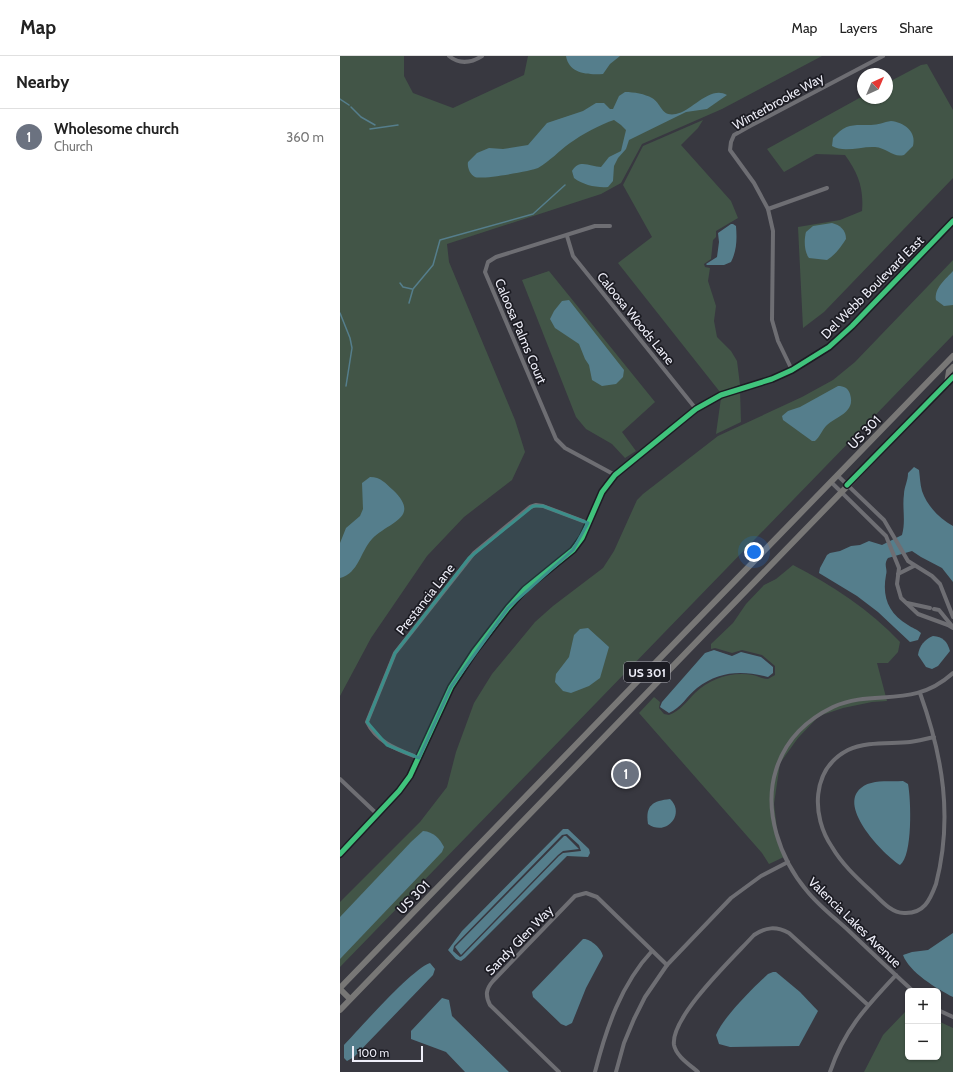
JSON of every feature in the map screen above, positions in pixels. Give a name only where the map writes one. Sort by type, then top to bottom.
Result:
[{"type":"main road","name":"US 301","points":[[340,988],[953,356]]},
{"type":"main road","points":[[947,384],[949,371],[953,367]]},
{"type":"main road","name":"US 301","points":[[340,1010],[953,377]]},
{"type":"main road","points":[[340,988],[350,999]]},
{"type":"street","points":[[449,56],[463,63],[472,62],[482,56]]},
{"type":"street","name":"Winterbrooke Way","points":[[792,370],[778,341],[772,320],[773,230],[768,209],[754,183],[730,150],[730,142],[734,135],[883,56]]},
{"type":"street","points":[[768,209],[827,188]]},
{"type":"street","name":"Del Webb Boulevard East","points":[[340,854],[410,776],[451,687],[474,652],[508,608],[525,590],[573,550],[582,538],[602,492],[615,475],[696,409],[721,395],[772,379],[792,370],[829,347],[852,326],[953,222]]},
{"type":"street","name":"Caloosa Palms Court","points":[[610,226],[595,226],[496,257],[488,262],[485,267],[485,272],[556,439],[565,448],[615,475]]},
{"type":"street","name":"Caloosa Woods Lane","points":[[567,236],[573,256],[696,409]]},
{"type":"street","points":[[837,475],[884,520],[893,534],[903,555],[914,566],[932,576],[940,584],[953,617]]},
{"type":"street","points":[[831,482],[886,536],[899,568],[899,592],[906,603],[918,614],[953,628]]},
{"type":"street","name":"Prestancia Lane","points":[[419,758],[386,745],[370,729],[367,722],[395,653],[474,553],[530,507],[536,505],[543,506],[588,523]]},
{"type":"street","points":[[898,574],[914,566]]},
{"type":"street","points":[[906,603],[939,610],[953,628]]},
{"type":"street","name":"Valencia Lakes Avenue","points":[[910,988],[807,892],[780,846],[771,808],[771,794],[779,761],[798,731],[821,713],[840,704],[867,699],[897,698],[920,693],[941,684],[953,674]]},
{"type":"street","points":[[920,693],[934,737],[944,773],[948,794],[947,845],[940,874],[931,900],[925,907],[917,912],[904,913],[894,911],[850,871],[831,847],[820,821],[817,795],[821,780],[829,766],[848,750],[862,746],[912,742],[934,737]]},
{"type":"street","points":[[340,779],[377,814]]},
{"type":"street","points":[[616,1072],[624,1044],[634,1019],[645,997],[667,965],[731,898],[761,876],[788,862]]},
{"type":"street","name":"Sandy Glen Way","points":[[559,1072],[490,1005],[487,998],[488,986],[575,896],[580,893],[592,894],[597,897],[667,965]]},
{"type":"street","points":[[698,1072],[677,1052],[674,1045],[674,1036],[678,1027],[688,1009],[707,986],[754,935],[762,930],[772,928],[781,929],[789,933],[868,1005]]},
{"type":"street","points":[[595,1072],[603,1040],[615,1011],[639,967],[652,951]]},
{"type":"street","points":[[830,1072],[843,1040],[852,1024],[896,975]]},
{"type":"street","points":[[941,1011],[953,1017]]},
{"type":"highlighted area","points":[[533,506],[543,506],[588,523],[573,550],[508,608],[451,687],[419,758],[387,745],[367,722],[395,653],[469,558]]},
{"type":"green space","points":[[340,56],[404,56],[404,76],[413,93],[453,108],[524,75],[528,56],[822,56],[722,109],[642,144],[621,183],[601,194],[447,244],[449,262],[515,420],[525,452],[512,480],[464,517],[427,556],[371,638],[340,696]]},
{"type":"green space","points":[[927,64],[953,110],[953,178],[824,312],[803,328],[798,227],[840,220],[862,211],[861,188],[857,175],[845,155],[816,154],[784,172],[767,149],[857,99],[857,104],[893,104],[893,80],[921,65]]},
{"type":"green space","points":[[703,120],[698,128],[681,145],[731,201],[738,218],[716,231],[716,237],[713,240],[711,259],[704,264],[705,267],[710,268],[708,281],[716,306],[714,321],[717,337],[731,351],[737,361],[740,385],[720,392],[618,263],[652,237],[623,185],[643,146]]},
{"type":"green space","points":[[953,260],[953,335],[340,967],[340,902],[420,822],[447,787],[456,752],[474,703],[492,674],[535,622],[553,606],[603,568],[614,551],[637,500],[718,436],[802,397],[833,380],[855,362]]},
{"type":"green space","points":[[549,271],[655,402],[622,432],[636,451],[625,458],[612,444],[586,429],[576,417],[522,280]]},
{"type":"green space","points":[[740,391],[741,422],[716,434],[721,398]]},
{"type":"green space","points":[[793,565],[850,599],[876,619],[900,642],[898,652],[888,663],[877,663],[887,701],[872,702],[843,708],[819,716],[798,738],[780,763],[774,804],[778,838],[786,856],[769,864],[762,853],[639,713],[654,697],[660,702],[659,708],[664,714],[669,715],[680,708],[701,688],[722,677],[745,674],[768,679],[775,675],[775,666],[762,655],[742,650],[732,653],[715,648],[711,649],[711,644],[733,623],[746,604],[764,585],[776,579]]},
{"type":"green space","points":[[905,1012],[905,1060],[941,1060],[941,1022],[953,1028],[953,1072],[864,1072],[883,1035]]},
{"type":"water","points":[[566,56],[620,56],[610,64],[603,74],[597,74],[575,70],[571,67]]},
{"type":"water","points":[[625,92],[632,92],[652,98],[667,114],[682,112],[714,93],[727,95],[707,109],[686,112],[629,140],[626,149],[618,158],[614,166],[613,181],[608,187],[599,187],[586,184],[574,178],[572,171],[575,167],[582,164],[601,167],[609,157],[621,151],[626,130],[614,120],[597,127],[570,143],[538,168],[506,175],[479,178],[473,176],[469,171],[468,162],[477,153],[489,148],[503,149],[528,145],[547,123],[583,111],[596,103],[604,103],[610,109],[613,109],[619,96]]},
{"type":"water","points":[[891,121],[904,125],[913,136],[913,146],[904,155],[900,156],[875,147],[842,149],[832,146],[833,138],[846,127],[854,125],[874,125]]},
{"type":"water","points":[[832,223],[838,225],[844,231],[846,239],[840,248],[827,260],[809,258],[805,245],[806,232],[813,226]]},
{"type":"water","points":[[731,224],[736,226],[736,244],[731,262],[724,265],[707,265],[706,264],[717,257],[719,242],[718,233]]},
{"type":"water","points":[[953,271],[953,305],[944,306],[936,300],[937,292],[941,284]]},
{"type":"water","points":[[569,300],[624,370],[623,377],[616,384],[602,386],[592,380],[589,365],[579,344],[555,328],[550,319],[554,311],[562,301]]},
{"type":"water","points":[[838,386],[844,387],[848,390],[851,400],[850,406],[848,410],[823,429],[815,441],[812,441],[783,420],[782,416],[788,411],[800,407]]},
{"type":"water","points":[[914,467],[919,470],[922,491],[927,502],[943,520],[953,526],[953,582],[942,568],[912,551],[888,558],[886,563],[885,590],[888,604],[891,610],[901,620],[921,633],[918,640],[910,642],[878,612],[857,596],[819,573],[827,555],[830,553],[869,541],[882,545],[902,535],[904,525],[904,491],[908,473]]},
{"type":"water","points":[[370,477],[380,479],[393,490],[401,499],[404,507],[403,513],[399,519],[372,539],[351,572],[340,578],[340,543],[346,528],[360,516],[363,509],[362,483]]},
{"type":"water","points":[[588,628],[609,647],[600,678],[589,686],[571,693],[563,691],[555,682],[556,674],[569,657],[574,635],[580,629]]},
{"type":"water","points":[[933,636],[944,640],[950,651],[938,666],[932,669],[926,667],[918,655],[923,643]]},
{"type":"water","points":[[714,650],[732,656],[741,652],[761,657],[773,667],[773,673],[768,677],[749,673],[722,675],[705,682],[693,691],[673,711],[669,713],[660,707],[662,702],[705,653]]},
{"type":"water","points":[[903,781],[908,784],[910,827],[907,851],[904,860],[900,865],[874,841],[866,830],[855,807],[855,796],[861,788],[870,783]]},
{"type":"water","points":[[670,799],[676,811],[672,822],[661,828],[648,824],[647,818],[649,808],[659,801]]},
{"type":"water","points":[[563,829],[568,829],[589,849],[590,853],[588,857],[567,856],[461,961],[456,959],[448,950],[462,931]],"holes":[[[567,834],[579,845],[581,851],[563,853],[559,856],[462,956],[460,957],[453,951],[454,946],[562,835]]]},
{"type":"water","points":[[423,831],[433,834],[438,838],[444,847],[442,852],[340,959],[340,917]]},
{"type":"water","points":[[564,836],[566,836],[579,849],[563,851],[558,855],[461,955],[455,947]]},
{"type":"water","points":[[953,933],[953,997],[917,974],[911,968],[903,955],[928,950]]},
{"type":"water","points":[[583,939],[589,940],[595,944],[603,956],[586,988],[572,1023],[566,1026],[561,1024],[533,997],[532,992]]},
{"type":"water","points":[[430,963],[435,969],[433,975],[354,1057],[347,1061],[344,1058],[344,1045],[399,987],[411,976]]},
{"type":"water","points":[[776,972],[800,992],[818,1011],[799,1046],[730,1047],[719,1044],[716,1035],[725,1020],[754,987],[768,974]]},
{"type":"water","points":[[442,998],[449,1000],[452,1016],[509,1072],[465,1072],[446,1052],[411,1039],[411,1031]]},
{"type":"waterway","points":[[340,99],[349,105]]},
{"type":"waterway","points":[[351,107],[361,117],[375,125]]},
{"type":"waterway","points":[[370,129],[398,125]]},
{"type":"waterway","points":[[409,303],[413,289],[433,265],[440,240],[533,214],[565,185]]},
{"type":"waterway","points":[[400,283],[403,287],[412,289]]},
{"type":"waterway","points":[[340,313],[350,338],[352,348],[346,386]]},
{"type":"cycle path","points":[[340,854],[399,791],[410,776],[451,687],[474,652],[508,608],[525,589],[573,550],[582,538],[602,492],[615,475],[696,409],[721,395],[772,379],[792,370],[829,347],[852,326],[953,221]]},
{"type":"cycle path","points":[[847,485],[953,377]]},
{"type":"place","name":"Wholesome church","points":[[626,774]]}]
